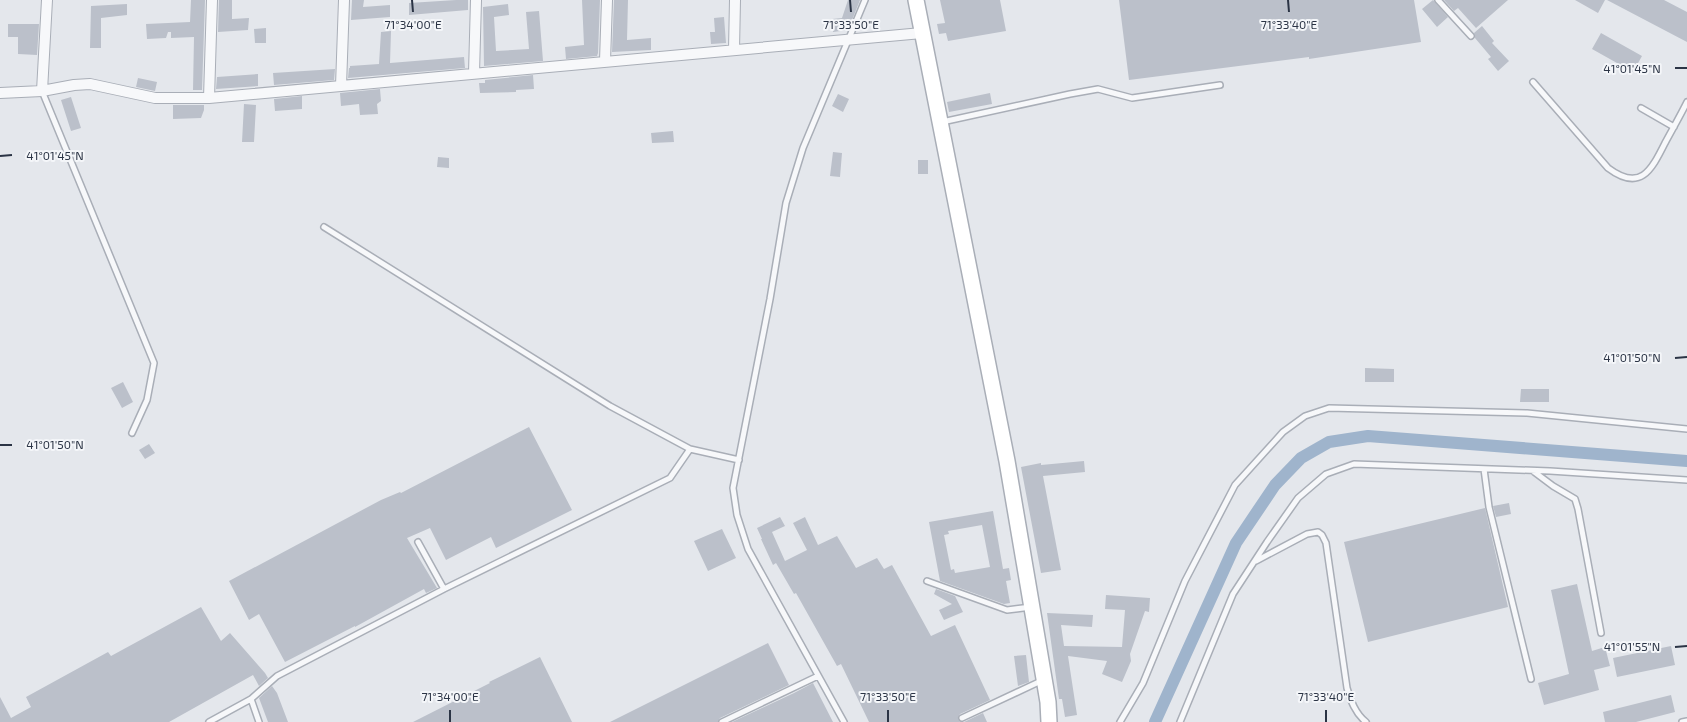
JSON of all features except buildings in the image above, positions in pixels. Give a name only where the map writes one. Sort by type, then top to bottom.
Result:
[{"type":"main road","points":[[916,0],[1007,461],[1044,680],[1049,722]]},
{"type":"street","points":[[42,91],[47,0]]},
{"type":"street","points":[[210,98],[212,0]]},
{"type":"street","points":[[341,86],[344,0]]},
{"type":"street","points":[[474,73],[476,0]]},
{"type":"street","points":[[605,61],[607,0]]},
{"type":"street","points":[[734,50],[735,0]]},
{"type":"street","points":[[0,93],[42,91],[90,84],[155,98],[210,98],[922,33]]},
{"type":"lane","points":[[844,722],[748,549],[737,515],[733,488],[770,299],[786,203],[803,148],[865,0]]},
{"type":"lane","points":[[1438,0],[1471,36]]},
{"type":"lane","points":[[1533,82],[1608,168],[1618,176],[1626,178],[1636,178],[1649,172],[1687,102]]},
{"type":"lane","points":[[939,123],[1098,89],[1132,98],[1220,85]]},
{"type":"lane","points":[[42,91],[154,363],[147,400],[132,434]]},
{"type":"lane","points":[[1641,108],[1674,127]]},
{"type":"lane","points":[[324,227],[610,406],[690,449],[739,460]]},
{"type":"lane","points":[[1120,722],[1143,683],[1185,581],[1235,485],[1284,432],[1306,416],[1329,408],[1508,412],[1687,429]]},
{"type":"lane","points":[[209,722],[251,699],[277,676],[444,589],[670,478],[690,449]]},
{"type":"lane","points":[[1180,722],[1233,594],[1298,498],[1326,474],[1354,464],[1533,470],[1687,480]]},
{"type":"lane","points":[[1484,469],[1489,507],[1531,679]]},
{"type":"lane","points":[[1533,470],[1575,500],[1601,633]]},
{"type":"lane","points":[[1256,561],[1307,534],[1318,532],[1322,535],[1326,543],[1347,688],[1352,705],[1366,722]]},
{"type":"lane","points":[[418,542],[444,589]]},
{"type":"lane","points":[[927,581],[1007,610],[1032,607]]},
{"type":"lane","points":[[722,722],[818,676]]},
{"type":"lane","points":[[962,718],[1044,680]]},
{"type":"lane","points":[[251,699],[260,722]]},
{"type":"lane","points":[[1682,722],[1687,721]]},
{"type":"waterway","points":[[1155,722],[1236,543],[1275,485],[1301,458],[1329,442],[1368,436],[1687,461]]}]
